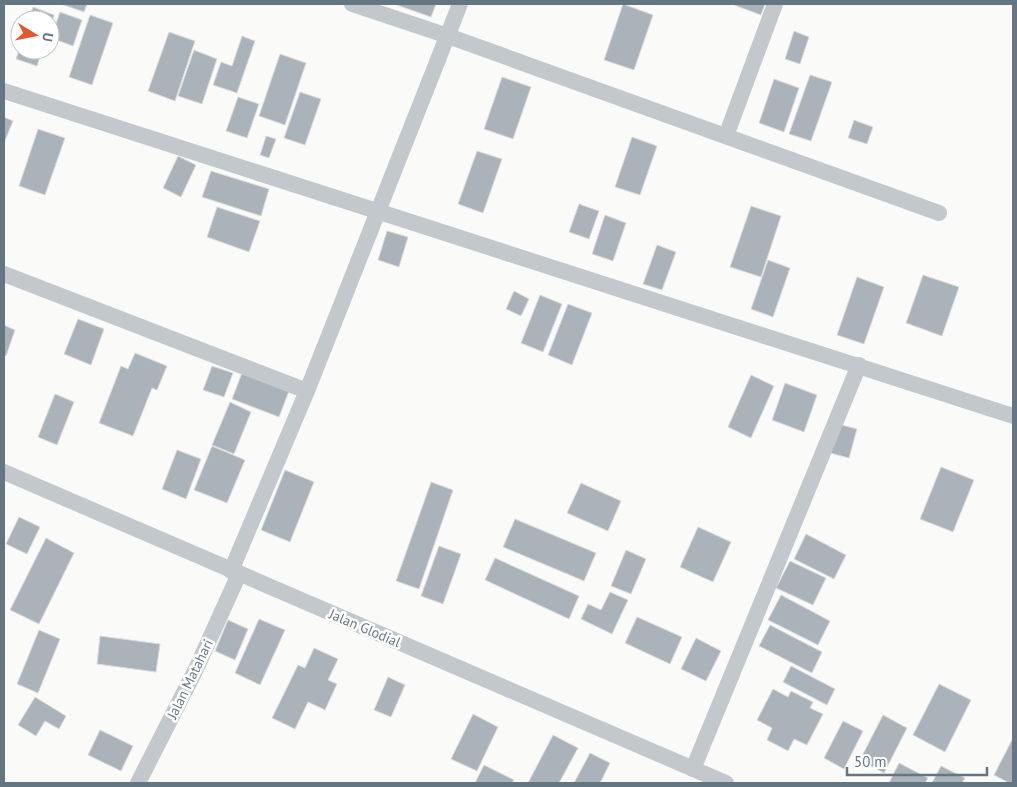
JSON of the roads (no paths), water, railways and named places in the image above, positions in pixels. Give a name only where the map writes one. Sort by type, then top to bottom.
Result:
[{"type":"street","points":[[352,4],[448,36],[939,213]]},
{"type":"street","name":"Jalan Matahari","points":[[138,783],[196,669],[460,4]]},
{"type":"street","points":[[726,136],[775,4]]},
{"type":"street","points":[[4,91],[1013,416]]},
{"type":"street","points":[[4,274],[307,391]]},
{"type":"street","points":[[693,769],[859,365]]},
{"type":"street","name":"Jalan Glodial","points":[[4,472],[726,783]]}]
